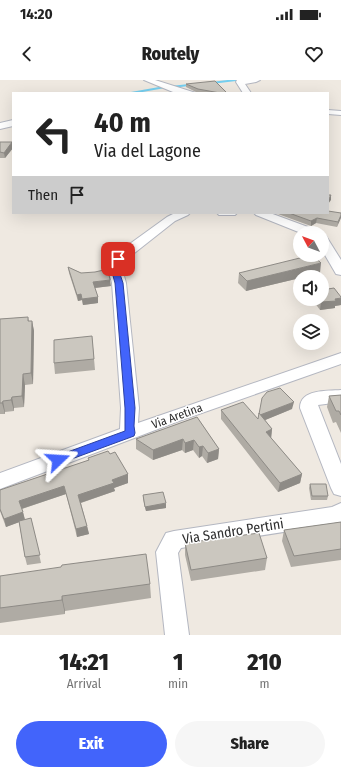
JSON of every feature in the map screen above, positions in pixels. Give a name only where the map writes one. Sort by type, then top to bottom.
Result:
[{"type":"street","points":[[148,80],[170,88],[188,92]]},
{"type":"street","points":[[246,92],[240,82],[256,80]]},
{"type":"street","points":[[153,92],[170,88]]},
{"type":"street","points":[[329,112],[341,113]]},
{"type":"street","points":[[0,126],[12,123]]},
{"type":"street","points":[[130,433],[130,408],[119,283],[114,265],[118,259],[171,219],[182,214]]},
{"type":"street","points":[[263,214],[294,226]]},
{"type":"street","points":[[329,251],[341,271]]},
{"type":"street","name":"Via Aretina","points":[[0,481],[130,433],[338,361]]},
{"type":"street","points":[[341,396],[317,398],[309,402],[309,408],[341,488]]},
{"type":"street","name":"Via Sandro Pertini","points":[[177,635],[167,552],[174,540],[335,515],[341,512]]},
{"type":"building","points":[[215,81],[226,92],[214,92],[198,89],[186,84]]},
{"type":"building","points":[[0,142],[12,142],[4,153],[0,152]]},
{"type":"building","points":[[329,211],[341,213],[338,222],[317,218],[311,221],[292,214],[329,214]]},
{"type":"building","points":[[293,260],[293,262],[321,263],[247,281],[239,273]]},
{"type":"building","points":[[68,267],[81,273],[108,269],[110,280],[93,282],[98,297],[82,299],[81,294],[77,295]]},
{"type":"building","points":[[334,288],[341,298],[335,299],[336,301],[329,301],[329,289]]},
{"type":"building","points":[[28,317],[28,321],[32,321],[31,373],[23,374],[22,396],[12,397],[11,400],[0,403],[0,319]]},
{"type":"building","points":[[92,336],[94,359],[54,363],[54,340]]},
{"type":"building","points":[[280,388],[294,402],[260,415],[262,398],[267,392]]},
{"type":"building","points":[[341,395],[341,415],[339,411],[336,411],[329,396]]},
{"type":"building","points":[[243,402],[258,419],[259,413],[272,429],[266,432],[302,474],[280,483],[221,410]]},
{"type":"building","points":[[197,417],[219,449],[208,453],[203,446],[199,447],[194,440],[185,443],[183,439],[153,450],[136,439]]},
{"type":"building","points":[[108,451],[110,454],[115,452],[128,474],[112,480],[114,483],[78,495],[87,526],[76,529],[64,486],[19,501],[23,512],[4,519],[0,509],[0,490],[89,460],[88,458]]},
{"type":"building","points":[[310,484],[326,484],[328,496],[312,496]]},
{"type":"building","points":[[163,492],[166,503],[145,507],[143,495]]},
{"type":"building","points":[[31,518],[40,555],[25,557],[19,521]]},
{"type":"building","points":[[341,522],[341,549],[294,556],[284,530]]},
{"type":"building","points":[[259,533],[267,558],[191,570],[185,543]]},
{"type":"building","points":[[146,554],[150,584],[62,596],[62,600],[0,608],[0,576],[61,567],[62,565]]},
{"type":"waterway","points":[[211,83],[236,80]]},
{"type":"waterway","points":[[171,87],[189,85]]},
{"type":"waterway","points":[[137,92],[165,87]]},
{"type":"route","points":[[58,460],[130,433],[130,408],[119,283],[114,272],[114,265],[118,259]]}]
